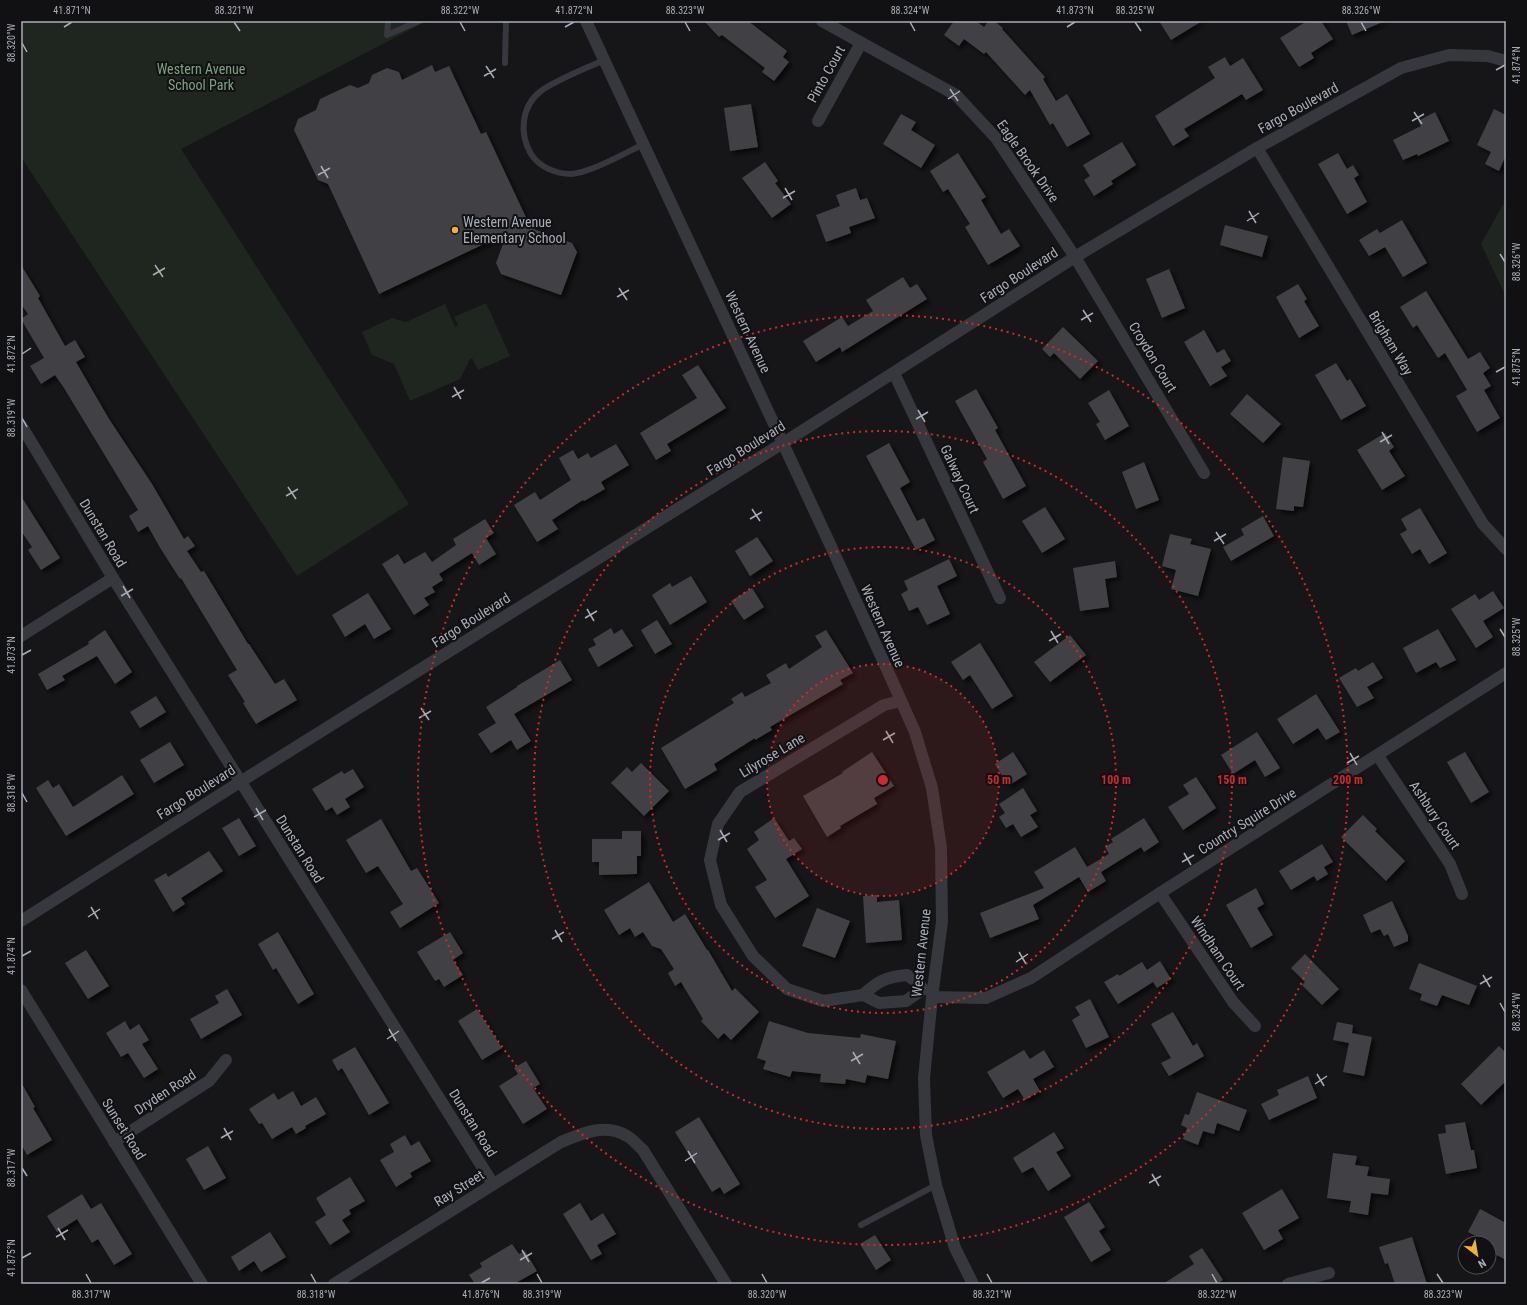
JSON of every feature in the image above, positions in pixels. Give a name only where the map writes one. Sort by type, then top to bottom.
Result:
[{"type":"street","name":"Western Avenue","points":[[586,21],[783,443],[915,732],[932,788],[941,848],[942,922],[929,992],[924,1078],[926,1135],[936,1185],[955,1248],[973,1284]]},
{"type":"street","name":"Eagle Brook Drive","points":[[822,21],[956,95],[996,138],[1075,257]]},
{"type":"street","name":"Pinto Court","points":[[818,121],[861,42]]},
{"type":"street","name":"Fargo Boulevard","points":[[21,921],[240,782],[783,443],[1075,257],[1257,148],[1401,68],[1449,55],[1488,56],[1506,61]]},
{"type":"street","name":"Brigham Way","points":[[1257,148],[1483,524],[1506,550]]},
{"type":"street","name":"Croydon Court","points":[[1075,257],[1204,473]]},
{"type":"street","name":"Galway Court","points":[[894,373],[1000,598]]},
{"type":"street","name":"Dunstan Road","points":[[21,426],[113,578],[240,782],[493,1184]]},
{"type":"street","points":[[21,636],[113,578]]},
{"type":"street","name":"Country Squire Drive","points":[[929,992],[986,998],[1031,978],[1160,893],[1506,674]]},
{"type":"street","name":"Lilyrose Lane","points":[[863,995],[823,1001],[787,989],[753,956],[721,905],[710,860],[718,824],[740,792],[884,705],[901,701]]},
{"type":"street","name":"Ashbury Court","points":[[1378,756],[1450,864],[1462,894]]},
{"type":"street","name":"Windham Court","points":[[1160,893],[1232,1002],[1255,1026]]},
{"type":"street","points":[[907,975],[929,992],[906,1001],[879,1003],[863,995],[876,983],[893,976],[907,975]]},
{"type":"street","name":"Sunset Road","points":[[21,990],[202,1284]]},
{"type":"street","name":"Dryden Road","points":[[114,1142],[209,1081],[226,1060]]},
{"type":"street","name":"Ray Street","points":[[334,1284],[561,1142],[586,1132],[605,1128],[627,1136],[643,1150],[726,1284]]},
{"type":"street","points":[[1288,1284],[1329,1273]]},
{"type":"lane","points":[[388,21],[387,35],[419,21]]},
{"type":"lane","points":[[505,63],[506,21]]},
{"type":"lane","points":[[604,60],[549,86],[533,99],[524,118],[524,138],[528,148],[533,157],[550,170],[570,174],[580,173],[590,169],[644,144]]},
{"type":"lane","points":[[861,1225],[936,1185]]},
{"type":"green space","name":"Western Avenue School Park","points":[[21,21],[427,21],[181,149],[409,504],[297,576],[21,157]]},
{"type":"green space","points":[[1506,199],[1506,297],[1481,244]]},
{"type":"green space","points":[[486,303],[510,356],[478,370],[472,358],[470,359],[460,379],[410,401],[394,364],[372,355],[362,332],[392,318],[406,322],[445,304],[455,327],[458,325],[454,317]]},
{"type":"building","points":[[704,21],[748,21],[787,51],[783,57],[789,62],[774,81],[762,72],[765,68],[722,35],[719,37]]},
{"type":"building","points":[[954,21],[976,21],[984,27],[989,21],[994,21],[1003,28],[1002,29],[1045,77],[1043,79],[1056,101],[1067,94],[1090,134],[1067,147],[1053,123],[1050,125],[1030,90],[1025,95],[986,52],[984,54],[964,39],[959,46],[944,35]]},
{"type":"building","points":[[1159,21],[1202,21],[1171,40]]},
{"type":"building","points":[[1307,21],[1321,21],[1333,39],[1311,53],[1314,58],[1299,67],[1280,38]]},
{"type":"building","points":[[1346,21],[1385,21],[1352,35]]},
{"type":"building","points":[[1225,57],[1230,66],[1243,58],[1263,90],[1246,100],[1242,94],[1184,129],[1189,136],[1173,146],[1155,116],[1215,78],[1208,67]]},
{"type":"building","points":[[432,65],[435,72],[449,66],[481,134],[486,132],[531,228],[572,243],[577,252],[561,295],[501,274],[496,263],[507,233],[379,294],[328,184],[318,180],[294,130],[298,119],[316,110],[320,99],[350,85],[358,88],[369,83],[372,75],[387,68],[399,72],[402,80]]},
{"type":"building","points":[[751,104],[758,147],[730,151],[724,108]]},
{"type":"building","points":[[1494,109],[1506,115],[1506,155],[1499,171],[1485,164],[1491,152],[1477,145]]},
{"type":"building","points":[[1435,112],[1449,141],[1418,156],[1417,154],[1403,160],[1393,140],[1421,126],[1418,121]]},
{"type":"building","points":[[901,114],[916,122],[911,130],[935,145],[921,168],[883,144]]},
{"type":"building","points":[[1122,142],[1136,165],[1111,181],[1113,184],[1094,196],[1084,180],[1090,176],[1083,165]]},
{"type":"building","points":[[958,153],[986,197],[981,200],[1001,234],[1009,229],[1020,246],[988,265],[965,227],[970,224],[948,189],[943,192],[930,171]]},
{"type":"building","points":[[1338,153],[1347,169],[1353,165],[1359,175],[1354,178],[1367,202],[1347,214],[1318,164]]},
{"type":"building","points":[[765,162],[778,181],[775,183],[791,204],[772,218],[742,178]]},
{"type":"building","points":[[856,188],[860,200],[867,198],[875,218],[849,227],[851,233],[826,242],[816,215],[840,206],[836,195]]},
{"type":"building","points":[[1402,220],[1427,263],[1403,277],[1385,247],[1369,256],[1359,240],[1377,229],[1380,233]]},
{"type":"building","points":[[1225,225],[1268,236],[1262,257],[1220,245]]},
{"type":"building","points":[[21,265],[40,296],[38,298],[65,346],[75,340],[85,357],[76,362],[109,419],[152,484],[184,539],[188,536],[195,546],[187,551],[201,572],[204,571],[248,644],[275,684],[284,679],[297,700],[256,724],[243,703],[245,702],[228,675],[237,670],[148,526],[138,532],[129,516],[138,510],[64,388],[55,375],[41,384],[30,366],[44,358],[21,319],[28,314],[21,304]]},
{"type":"building","points":[[1169,269],[1185,308],[1162,318],[1146,279]]},
{"type":"building","points":[[903,277],[910,288],[917,284],[927,299],[842,352],[840,347],[816,362],[803,341],[842,317],[848,326],[873,311],[866,300]]},
{"type":"building","points":[[1298,284],[1307,299],[1304,301],[1319,326],[1299,338],[1276,297]]},
{"type":"building","points":[[1426,291],[1468,359],[1480,352],[1490,368],[1483,373],[1491,386],[1484,390],[1500,418],[1477,432],[1456,396],[1467,390],[1445,353],[1438,358],[1417,325],[1413,328],[1400,307]]},
{"type":"building","points":[[1063,327],[1098,361],[1080,379],[1054,353],[1050,357],[1042,349]]},
{"type":"building","points":[[1204,330],[1217,353],[1224,349],[1231,361],[1221,367],[1227,376],[1210,386],[1184,342]]},
{"type":"building","points":[[1336,363],[1347,381],[1350,379],[1366,406],[1341,420],[1315,375]]},
{"type":"building","points":[[698,365],[726,408],[667,444],[671,451],[656,460],[640,433],[697,398],[682,375]]},
{"type":"building","points":[[976,389],[998,428],[995,430],[1026,486],[1003,499],[983,462],[987,459],[955,401]]},
{"type":"building","points":[[1109,390],[1129,426],[1105,440],[1096,424],[1100,422],[1088,403]]},
{"type":"building","points":[[1247,394],[1281,424],[1263,443],[1230,414]]},
{"type":"building","points":[[1385,433],[1394,447],[1389,451],[1405,476],[1382,490],[1357,450]]},
{"type":"building","points":[[889,443],[910,482],[900,488],[917,521],[924,518],[935,540],[916,550],[866,456]]},
{"type":"building","points":[[616,444],[629,465],[601,482],[605,489],[584,501],[583,500],[552,520],[558,529],[537,542],[514,505],[535,492],[540,500],[571,480],[559,458],[573,450],[578,459],[588,453],[591,458]]},
{"type":"building","points":[[1283,457],[1310,461],[1303,507],[1294,506],[1294,511],[1276,509]]},
{"type":"building","points":[[1144,462],[1159,500],[1136,509],[1122,472]]},
{"type":"building","points":[[21,496],[60,558],[41,570],[28,550],[32,547],[21,531]]},
{"type":"building","points":[[1045,507],[1065,539],[1042,553],[1022,521]]},
{"type":"building","points":[[1420,508],[1447,553],[1429,564],[1420,549],[1412,554],[1400,534],[1407,530],[1401,519]]},
{"type":"building","points":[[1263,516],[1274,536],[1231,561],[1223,547],[1244,535],[1241,529]]},
{"type":"building","points":[[485,519],[494,533],[486,538],[496,554],[479,565],[472,553],[439,574],[443,580],[432,587],[435,592],[424,598],[429,605],[414,615],[382,564],[398,554],[404,564],[425,552],[432,562],[456,545],[453,539]]},
{"type":"building","points":[[1170,534],[1192,539],[1190,544],[1211,549],[1198,596],[1171,589],[1176,570],[1162,566]]},
{"type":"building","points":[[757,537],[773,561],[750,576],[735,551]]},
{"type":"building","points":[[949,559],[957,576],[937,586],[950,614],[927,625],[918,607],[909,611],[901,594],[908,590],[904,581]]},
{"type":"building","points":[[1115,561],[1117,577],[1105,579],[1109,607],[1080,611],[1073,568]]},
{"type":"building","points":[[691,576],[707,602],[670,625],[652,595],[670,583],[672,587]]},
{"type":"building","points":[[752,588],[764,607],[744,620],[731,601]]},
{"type":"building","points":[[1493,591],[1504,608],[1483,621],[1493,637],[1476,648],[1451,609],[1475,594],[1479,600]]},
{"type":"building","points":[[368,593],[391,629],[374,639],[365,624],[345,637],[332,615]]},
{"type":"building","points":[[657,620],[672,644],[655,654],[641,630]]},
{"type":"building","points":[[611,628],[614,634],[622,629],[633,646],[598,667],[588,649],[596,645],[593,639]]},
{"type":"building","points":[[1438,629],[1456,660],[1440,668],[1436,662],[1416,673],[1403,648]]},
{"type":"building","points":[[105,630],[132,672],[115,684],[97,656],[62,676],[65,680],[47,690],[38,674],[89,644],[88,642]]},
{"type":"building","points":[[826,630],[853,673],[840,680],[843,684],[770,727],[772,730],[755,740],[755,738],[714,764],[717,770],[685,789],[661,748],[734,703],[731,699],[742,692],[745,697],[771,683],[766,675],[786,663],[789,669],[822,647],[815,636]]},
{"type":"building","points":[[1070,635],[1086,655],[1050,682],[1034,662]]},
{"type":"building","points":[[980,643],[1013,696],[992,709],[970,675],[963,680],[951,662]]},
{"type":"building","points":[[560,660],[572,680],[514,714],[531,741],[517,750],[511,740],[491,753],[478,734],[496,723],[486,707]]},
{"type":"building","points":[[1373,662],[1383,678],[1367,687],[1374,698],[1357,707],[1339,678],[1356,668],[1358,671]]},
{"type":"building","points":[[1316,694],[1340,732],[1326,740],[1318,728],[1293,744],[1277,719]]},
{"type":"building","points":[[156,696],[166,712],[140,728],[130,712]]},
{"type":"building","points":[[1257,732],[1280,768],[1265,777],[1255,760],[1233,774],[1221,755]]},
{"type":"building","points":[[170,742],[184,765],[154,783],[140,760]]},
{"type":"building","points":[[872,752],[894,786],[874,798],[877,804],[840,826],[841,828],[827,837],[803,796],[843,773],[842,772]]},
{"type":"building","points":[[1013,752],[1027,774],[1008,786],[995,764]]},
{"type":"building","points":[[1465,752],[1489,792],[1471,803],[1447,762]]},
{"type":"building","points":[[641,763],[669,791],[644,816],[611,783],[627,767],[632,772]]},
{"type":"building","points":[[353,769],[364,787],[345,799],[350,807],[337,815],[332,807],[326,811],[312,789],[342,771],[344,774]]},
{"type":"building","points":[[122,775],[134,794],[66,836],[36,788],[48,780],[53,788],[59,784],[73,807]]},
{"type":"building","points":[[1196,777],[1216,808],[1183,830],[1168,807],[1189,794],[1183,785]]},
{"type":"building","points":[[1023,788],[1037,811],[1030,815],[1038,827],[1021,837],[1013,824],[1006,828],[999,817],[1005,813],[999,804]]},
{"type":"building","points":[[1363,815],[1377,829],[1375,831],[1405,861],[1386,881],[1341,837]]},
{"type":"building","points":[[239,818],[256,846],[239,856],[222,828]]},
{"type":"building","points":[[774,818],[789,841],[794,838],[802,849],[786,859],[809,896],[775,918],[755,887],[767,880],[747,849],[759,840],[754,832]]},
{"type":"building","points":[[1144,818],[1159,842],[1144,852],[1141,847],[1101,872],[1106,881],[1088,892],[1079,877],[1033,905],[1039,919],[990,938],[980,913],[1044,888],[1034,872],[1075,847],[1087,867],[1109,854],[1105,847],[1113,842],[1111,839]]},
{"type":"building","points":[[381,819],[411,871],[417,868],[439,903],[400,928],[390,912],[403,904],[378,866],[366,873],[346,840]]},
{"type":"building","points":[[622,831],[641,831],[641,856],[637,856],[637,874],[599,875],[599,862],[592,862],[592,839],[622,839]]},
{"type":"building","points":[[1322,844],[1333,862],[1324,867],[1328,874],[1317,881],[1314,876],[1291,890],[1279,871]]},
{"type":"building","points":[[209,851],[223,871],[181,898],[185,904],[173,912],[154,880],[166,873],[168,877]]},
{"type":"building","points":[[649,882],[673,922],[685,914],[732,991],[735,988],[759,1012],[731,1040],[724,1033],[718,1039],[701,1021],[703,1019],[681,982],[675,986],[668,973],[674,969],[661,949],[652,946],[643,932],[635,937],[630,928],[619,935],[604,910]]},
{"type":"building","points":[[1256,888],[1264,904],[1257,908],[1273,935],[1251,948],[1226,905]]},
{"type":"building","points":[[877,895],[877,902],[899,900],[902,940],[866,943],[863,896]]},
{"type":"building","points":[[1392,901],[1408,936],[1408,941],[1394,947],[1388,934],[1384,936],[1380,929],[1371,933],[1363,915]]},
{"type":"building","points":[[817,908],[850,921],[835,958],[802,946]]},
{"type":"building","points":[[278,932],[314,994],[298,1004],[276,968],[273,970],[258,944]]},
{"type":"building","points":[[450,932],[463,953],[453,960],[463,975],[444,987],[439,979],[435,981],[417,952]]},
{"type":"building","points":[[86,950],[109,986],[88,999],[65,963]]},
{"type":"building","points":[[1305,954],[1339,989],[1322,1005],[1302,985],[1305,982],[1291,968]]},
{"type":"building","points":[[1160,961],[1171,979],[1157,988],[1153,982],[1118,1004],[1104,982],[1118,974],[1119,976],[1142,962],[1147,970]]},
{"type":"building","points":[[1419,963],[1477,986],[1469,1005],[1442,995],[1437,1006],[1420,1000],[1422,994],[1409,989]]},
{"type":"building","points":[[227,989],[242,1015],[201,1039],[190,1019],[219,1003],[215,996]]},
{"type":"building","points":[[1090,999],[1109,1037],[1086,1048],[1072,1020],[1080,1015],[1075,1007]]},
{"type":"building","points":[[477,1009],[502,1048],[482,1060],[458,1021]]},
{"type":"building","points":[[1173,1012],[1193,1046],[1197,1043],[1204,1056],[1169,1076],[1161,1063],[1171,1058],[1151,1024]]},
{"type":"building","points":[[125,1021],[130,1030],[139,1024],[149,1040],[142,1044],[158,1069],[144,1078],[128,1053],[121,1057],[106,1033]]},
{"type":"building","points":[[769,1021],[808,1033],[860,1038],[861,1034],[896,1041],[888,1079],[867,1075],[865,1083],[846,1079],[845,1084],[820,1082],[821,1074],[792,1071],[790,1077],[763,1069],[766,1061],[757,1058]]},
{"type":"building","points":[[1337,1022],[1353,1025],[1352,1033],[1372,1037],[1364,1076],[1343,1072],[1349,1043],[1333,1040]]},
{"type":"building","points":[[1499,1046],[1506,1053],[1506,1081],[1481,1105],[1461,1084]]},
{"type":"building","points":[[355,1047],[389,1103],[369,1115],[342,1068],[338,1071],[332,1060]]},
{"type":"building","points":[[1024,1050],[1030,1059],[1044,1050],[1054,1067],[1033,1079],[1040,1091],[1025,1100],[1018,1089],[1003,1098],[987,1072]]},
{"type":"building","points":[[526,1061],[540,1084],[533,1088],[547,1109],[523,1124],[499,1086],[518,1074],[514,1068]]},
{"type":"building","points":[[1308,1076],[1317,1098],[1269,1120],[1261,1104],[1279,1095],[1277,1090]]},
{"type":"building","points":[[21,1082],[35,1107],[33,1108],[52,1140],[27,1155],[21,1144]]},
{"type":"building","points":[[293,1091],[301,1106],[316,1097],[326,1114],[305,1126],[306,1128],[296,1134],[292,1127],[272,1139],[262,1123],[259,1124],[249,1109],[274,1093],[278,1100]]},
{"type":"building","points":[[1197,1092],[1247,1110],[1239,1131],[1217,1123],[1214,1134],[1203,1131],[1198,1145],[1183,1139],[1187,1128],[1181,1125],[1185,1114],[1189,1115]]},
{"type":"building","points":[[699,1117],[740,1184],[724,1194],[720,1187],[712,1192],[675,1132]]},
{"type":"building","points":[[1465,1122],[1471,1150],[1474,1150],[1477,1168],[1446,1174],[1438,1134],[1446,1133],[1445,1125]]},
{"type":"building","points":[[1054,1132],[1064,1148],[1056,1152],[1071,1176],[1048,1191],[1033,1167],[1022,1173],[1013,1158]]},
{"type":"building","points":[[405,1135],[411,1146],[419,1141],[431,1161],[410,1173],[412,1177],[396,1187],[380,1160],[394,1152],[390,1144]]},
{"type":"building","points":[[208,1146],[226,1178],[204,1190],[186,1159]]},
{"type":"building","points":[[1333,1153],[1357,1156],[1355,1165],[1369,1167],[1367,1176],[1390,1179],[1388,1195],[1371,1193],[1368,1215],[1349,1212],[1351,1201],[1327,1198]]},
{"type":"building","points":[[350,1177],[365,1201],[349,1210],[351,1214],[342,1220],[350,1232],[330,1245],[315,1222],[326,1215],[316,1198]]},
{"type":"building","points":[[1282,1189],[1299,1218],[1278,1230],[1283,1239],[1264,1250],[1242,1213]]},
{"type":"building","points":[[82,1194],[91,1209],[101,1203],[132,1254],[114,1265],[98,1239],[92,1243],[77,1219],[57,1232],[47,1216]]},
{"type":"building","points":[[1089,1202],[1105,1227],[1099,1231],[1111,1250],[1091,1262],[1064,1217]]},
{"type":"building","points":[[580,1203],[591,1221],[603,1213],[616,1234],[597,1245],[602,1254],[591,1260],[563,1214]]},
{"type":"building","points":[[1480,1209],[1506,1223],[1506,1260],[1497,1255],[1497,1235],[1474,1235],[1468,1232]]},
{"type":"building","points":[[270,1232],[286,1257],[261,1272],[254,1261],[239,1271],[231,1257]]},
{"type":"building","points":[[875,1235],[891,1260],[876,1270],[860,1244]]},
{"type":"building","points":[[1412,1237],[1427,1284],[1395,1284],[1388,1263],[1385,1264],[1379,1247]]},
{"type":"building","points":[[512,1244],[519,1254],[525,1251],[537,1271],[514,1284],[475,1284],[469,1275],[482,1267],[480,1263]]},
{"type":"building","points":[[1202,1248],[1223,1280],[1217,1284],[1163,1284],[1194,1264],[1189,1256]]},
{"type":"place","name":"Western Avenue Elementary School","points":[[455,230]]}]
